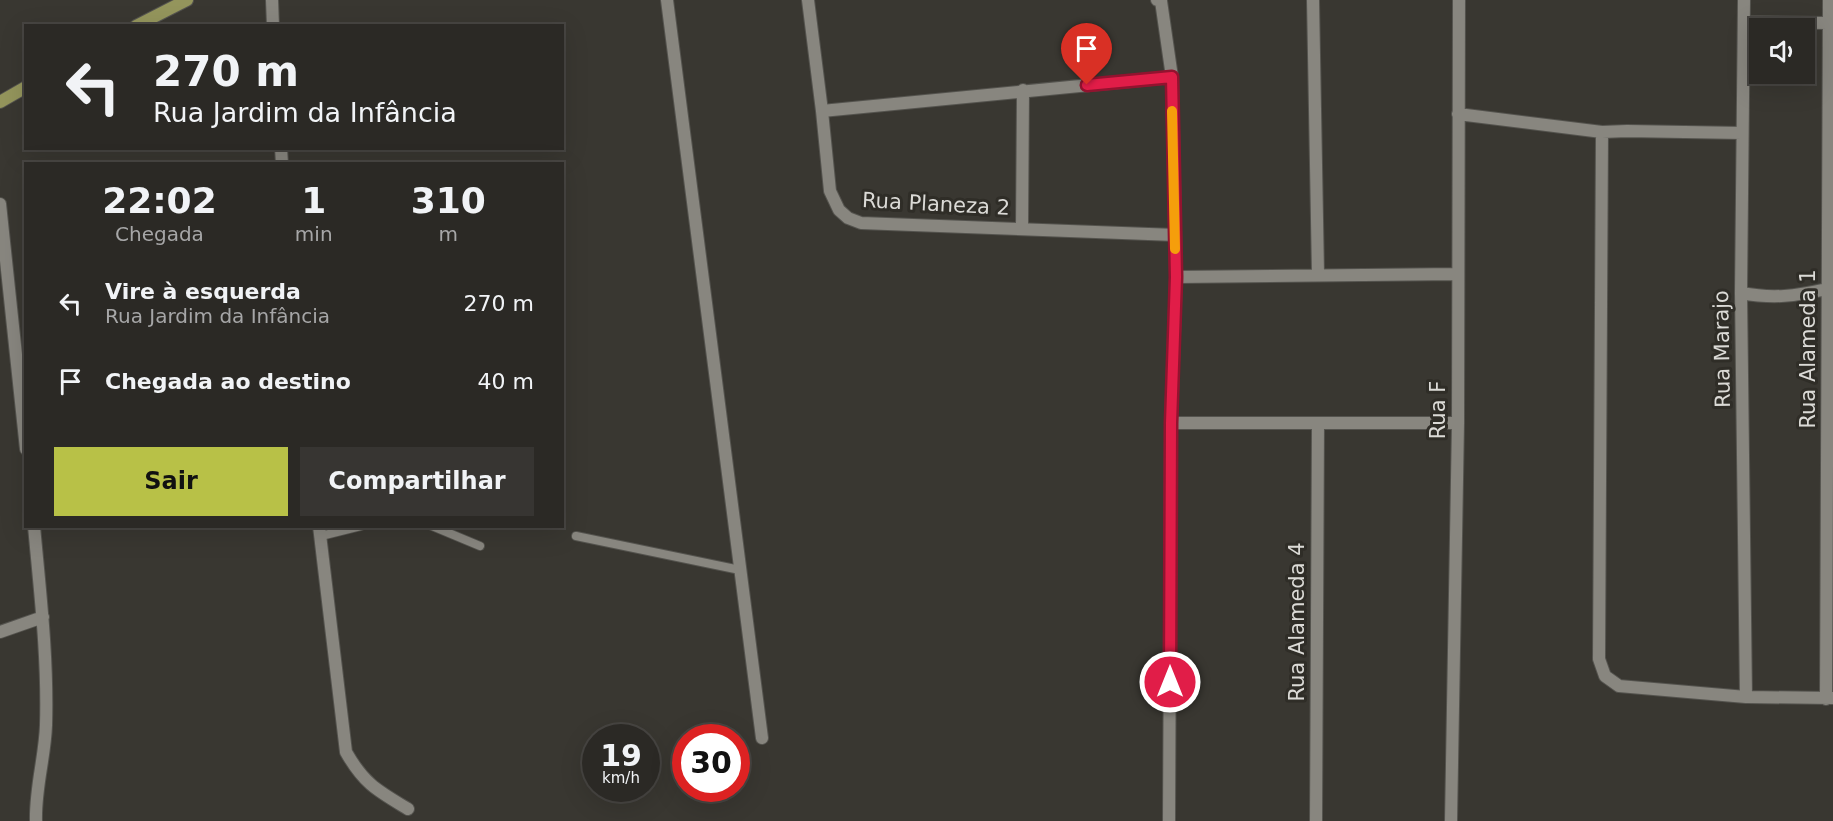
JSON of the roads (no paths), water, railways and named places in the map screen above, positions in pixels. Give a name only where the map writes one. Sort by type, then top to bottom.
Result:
[{"type":"street","points":[[140,24],[187,0]]},
{"type":"street","points":[[272,0],[273,24]]},
{"type":"street","points":[[667,0],[762,738]]},
{"type":"street","name":"Rua Planeza 2","points":[[808,0],[830,191],[839,210],[848,218],[861,223],[1175,235]]},
{"type":"street","points":[[1160,0],[1172,77],[1176,277],[1171,423],[1169,821]]},
{"type":"street","points":[[1313,0],[1318,274]]},
{"type":"street","name":"Rua F","points":[[1451,821],[1458,423],[1459,0]]},
{"type":"street","name":"Rua Marajo","points":[[1743,0],[1745,22],[1741,293],[1746,697]]},
{"type":"street","name":"Rua Alameda 1","points":[[1829,0],[1827,289],[1829,698]]},
{"type":"street","points":[[1745,22],[1829,23]]},
{"type":"street","points":[[822,111],[1172,77]]},
{"type":"street","points":[[0,102],[24,88]]},
{"type":"street","points":[[1022,228],[1023,90]]},
{"type":"street","points":[[1458,114],[1602,132],[1742,133]]},
{"type":"street","points":[[1602,132],[1599,659],[1605,676],[1619,686],[1746,697],[1829,698]]},
{"type":"street","points":[[0,204],[24,430]]},
{"type":"street","points":[[1176,277],[1457,274]]},
{"type":"street","points":[[1741,293],[1790,297],[1827,289]]},
{"type":"street","points":[[1171,423],[1458,423]]},
{"type":"street","name":"Rua Alameda 4","points":[[1316,821],[1317,423]]},
{"type":"street","points":[[34,528],[43,617],[46,729],[36,821]]},
{"type":"street","points":[[320,531],[346,752],[362,778],[408,809]]},
{"type":"street","points":[[0,632],[43,617]]},
{"type":"lane","points":[[320,531],[345,528]]},
{"type":"lane","points":[[437,528],[480,546]]},
{"type":"lane","points":[[576,536],[740,570]]}]
